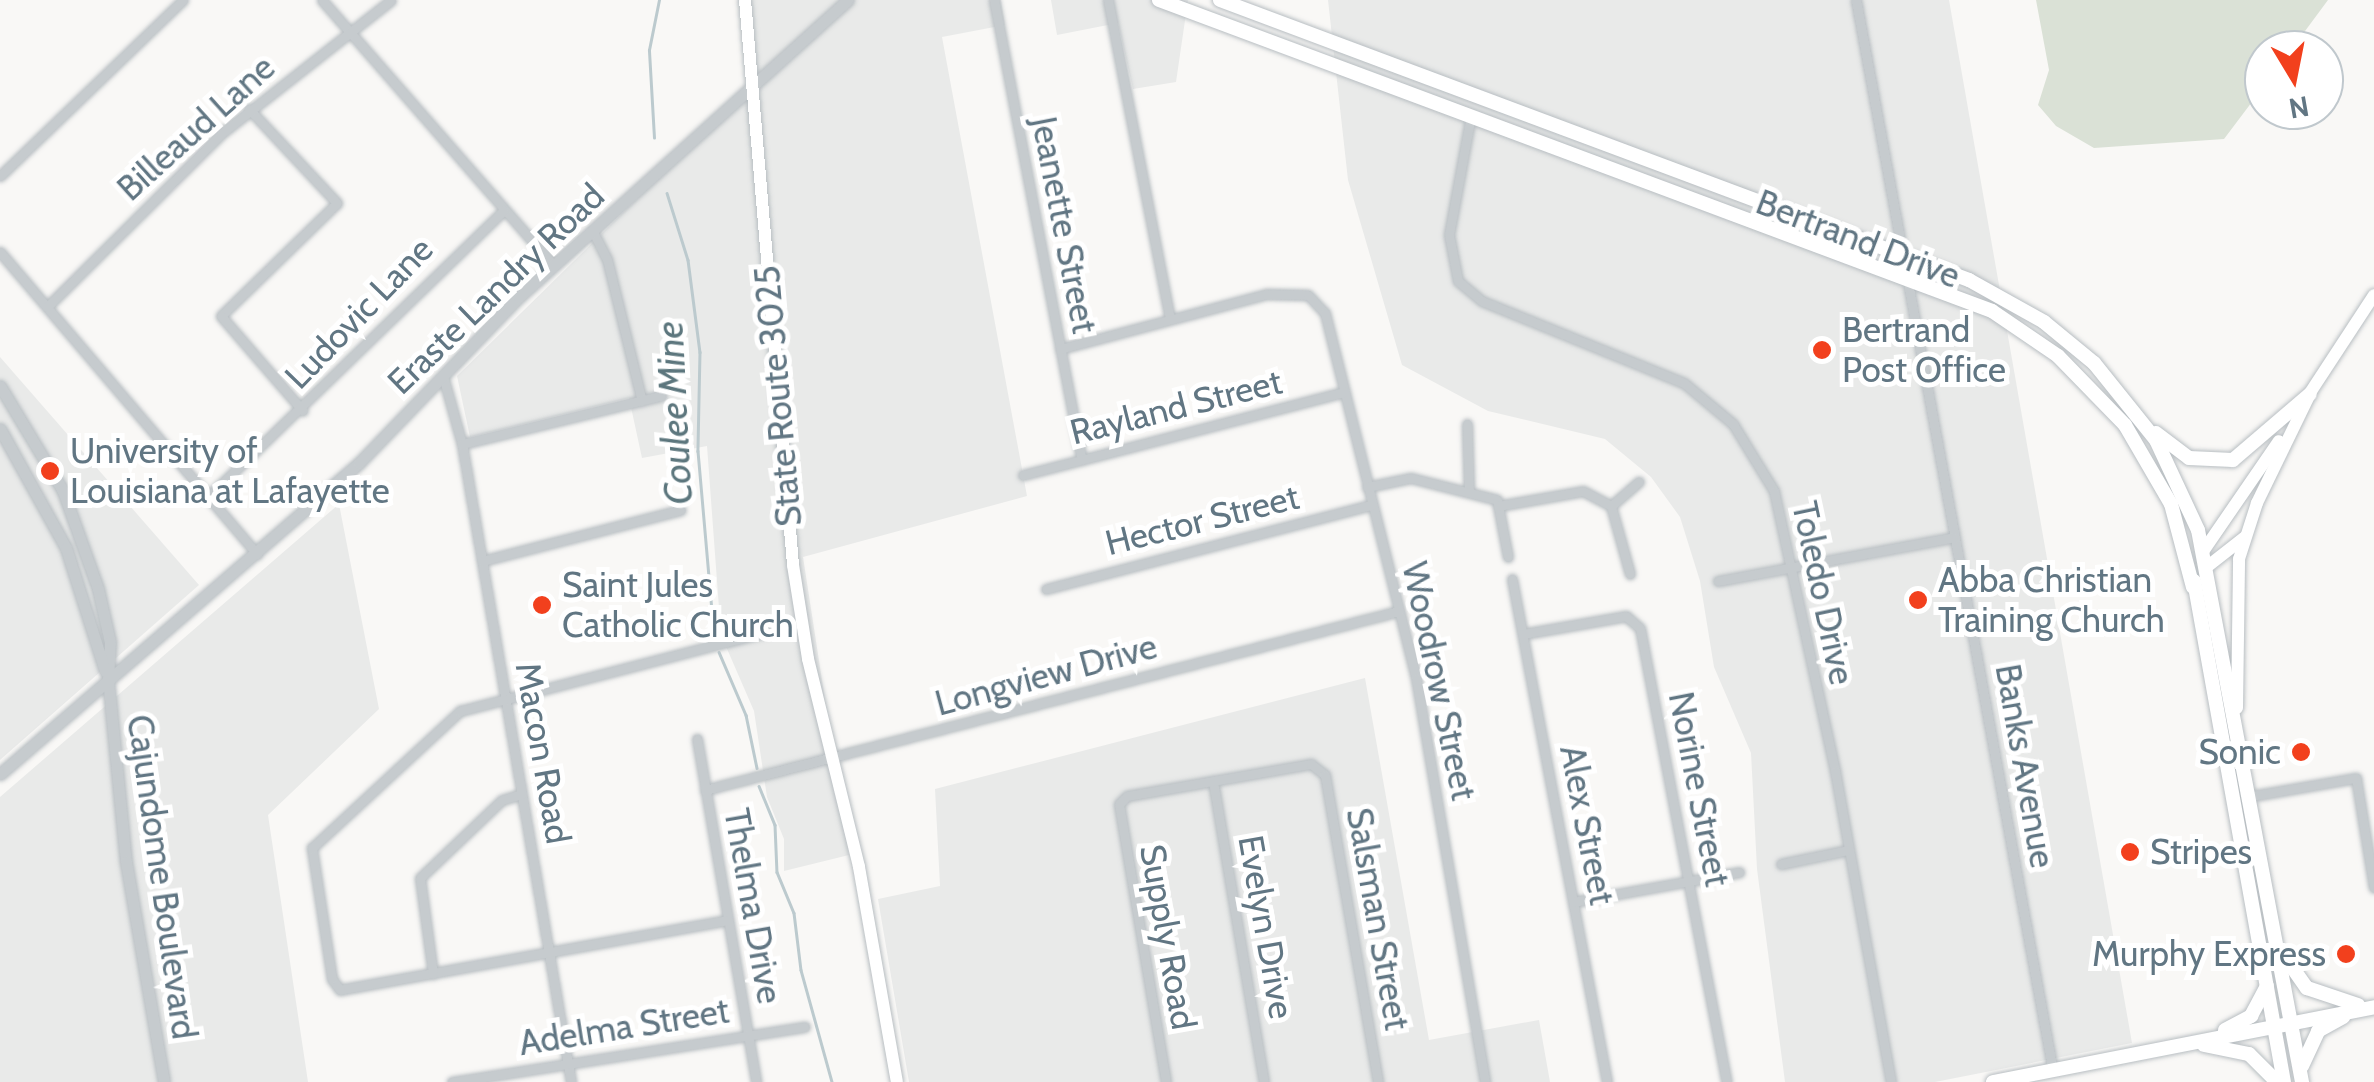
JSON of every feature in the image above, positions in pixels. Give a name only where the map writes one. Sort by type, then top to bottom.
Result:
[{"type":"main road","name":"State Route 3025","points":[[745,0],[802,623],[862,882],[897,1082]]},
{"type":"main road","name":"Bertrand Drive","points":[[1159,0],[1906,276],[2008,321],[2086,381],[2148,458],[2199,562]]},
{"type":"main road","name":"Bertrand Drive","points":[[1220,0],[1986,287],[2044,322],[2094,363],[2144,422],[2180,483],[2237,726],[2302,1082]]},
{"type":"main road","points":[[2281,1082],[2268,986],[2193,587],[2199,562],[2374,295]]},
{"type":"main road","points":[[2144,422],[2189,458],[2222,462],[2245,456],[2310,394]]},
{"type":"main road","points":[[2237,726],[2234,596],[2246,536],[2310,394]]},
{"type":"main road","points":[[2199,562],[2246,536]]},
{"type":"main road","points":[[2279,948],[2298,979],[2318,995],[2368,1008]]},
{"type":"main road","points":[[2210,1038],[2251,1016],[2268,986]]},
{"type":"main road","points":[[1993,1082],[2368,1008]]},
{"type":"main road","points":[[2302,1082],[2307,1045],[2334,1021],[2368,1008]]},
{"type":"main road","points":[[2183,1044],[2249,1054],[2281,1082]]},
{"type":"street","points":[[0,176],[183,0]]},
{"type":"street","points":[[322,0],[553,265]]},
{"type":"street","name":"Billeaud Lane","points":[[47,307],[250,109],[352,34],[390,0]]},
{"type":"street","name":"Eraste Landry Road","points":[[0,774],[360,463],[553,265],[848,0]]},
{"type":"street","name":"Jeanette Street","points":[[994,0],[1082,460]]},
{"type":"street","points":[[1060,348],[1170,319],[1108,0]]},
{"type":"street","name":"Banks Avenue","points":[[1856,0],[2052,1071]]},
{"type":"street","points":[[1337,65],[1346,48]]},
{"type":"street","points":[[250,109],[337,203],[221,316],[302,411]]},
{"type":"street","name":"Toledo Drive","points":[[1472,115],[1448,235],[1458,282],[1482,301],[1654,365],[1716,407],[1766,474],[1793,567],[1891,1082]]},
{"type":"street","name":"Ludovic Lane","points":[[210,495],[302,411],[436,271],[504,210]]},
{"type":"street","points":[[592,230],[607,259],[642,400]]},
{"type":"street","points":[[0,252],[257,554]]},
{"type":"street","name":"Woodrow Street","points":[[1170,319],[1266,294],[1314,298],[1325,313],[1416,678],[1485,1082]]},
{"type":"street","name":"Macon Road","points":[[443,376],[462,444],[571,1082]]},
{"type":"street","name":"Cajundome Boulevard","points":[[0,386],[46,458],[83,540],[108,633],[108,679],[126,862],[164,1082]]},
{"type":"street","name":"Rayland Street","points":[[1022,475],[1344,392]]},
{"type":"street","points":[[462,444],[661,396]]},
{"type":"street","points":[[1467,424],[1469,492]]},
{"type":"street","name":"Cajundome Boulevard","points":[[0,429],[66,548],[108,679]]},
{"type":"street","points":[[1367,487],[1411,478],[1497,500],[1508,557]]},
{"type":"street","points":[[1610,506],[1639,482]]},
{"type":"street","points":[[1498,506],[1583,491],[1610,506],[1630,574]]},
{"type":"street","name":"Hector Street","points":[[1046,589],[1371,505]]},
{"type":"street","points":[[482,561],[682,510]]},
{"type":"street","points":[[1718,581],[1955,537]]},
{"type":"street","name":"Alex Street","points":[[1512,578],[1607,1082]]},
{"type":"street","name":"Longview Drive","points":[[705,790],[1399,611]]},
{"type":"street","name":"Norine Street","points":[[1523,634],[1626,616],[1636,621],[1727,1082]]},
{"type":"street","points":[[728,920],[547,948],[432,974],[338,989],[312,848],[453,715],[802,623]]},
{"type":"street","name":"Thelma Drive","points":[[697,739],[756,1082]]},
{"type":"street","name":"Salsman Street","points":[[1213,780],[1320,766],[1378,1082]]},
{"type":"street","points":[[2231,800],[2356,778],[2374,888]]},
{"type":"street","name":"Supply Road","points":[[1166,1082],[1120,802],[1213,780]]},
{"type":"street","name":"Evelyn Drive","points":[[1213,780],[1264,1082]]},
{"type":"street","points":[[432,974],[420,878],[502,800],[522,794]]},
{"type":"street","points":[[1781,864],[1848,850]]},
{"type":"street","points":[[1573,902],[1739,872]]},
{"type":"street","name":"Adelma Street","points":[[452,1082],[516,1077],[568,1064],[805,1027]]},
{"type":"shaded area","points":[[745,0],[1001,0],[1005,25],[942,37],[1027,496],[803,557],[849,855],[784,871],[784,839],[767,797],[754,711],[721,635],[707,446],[642,458],[629,398],[470,437],[457,376],[752,86]]},
{"type":"shaded area","points":[[1051,0],[1188,0],[1176,82],[1133,89],[1118,23],[1057,35]]},
{"type":"shaded area","points":[[1328,0],[1949,0],[2132,1043],[1935,1082],[1785,1082],[1757,869],[1751,753],[1714,667],[1700,581],[1680,517],[1651,477],[1605,439],[1488,411],[1402,365],[1348,180]]},
{"type":"shaded area","points":[[2036,0],[2328,0],[2306,30],[2244,30],[2244,112],[2224,139],[2094,148],[2056,126],[2038,105],[2049,70]]},
{"type":"shaded area","name":"University of Louisiana at Lafayette","points":[[0,357],[199,585],[0,760]]},
{"type":"shaded area","points":[[339,504],[379,709],[268,815],[308,1082],[0,1082],[0,797]]},
{"type":"shaded area","points":[[1365,678],[1429,1040],[1539,1020],[1550,1082],[909,1082],[878,899],[940,886],[935,789]]},
{"type":"waterway","name":"Coulee Mine","points":[[654,138],[649,50],[659,0]]},
{"type":"waterway","name":"Coulee Mine","points":[[667,193],[688,260],[700,352],[698,451],[714,634]]},
{"type":"waterway","name":"Coulee Mine","points":[[719,652],[746,715],[757,768]]},
{"type":"waterway","name":"Coulee Mine","points":[[759,786],[775,825],[777,872],[794,913],[801,970],[832,1082]]},
{"type":"place","name":"Bertrand Post Office","points":[[1822,350]]},
{"type":"place","name":"University of Louisiana at Lafayette","points":[[50,471]]},
{"type":"place","name":"Abba Christian Training Church","points":[[1918,600]]},
{"type":"place","name":"Saint Jules Catholic Church","points":[[542,605]]},
{"type":"place","name":"Sonic","points":[[2301,752]]},
{"type":"place","name":"Stripes","points":[[2130,852]]},
{"type":"place","name":"Murphy Express","points":[[2346,954]]}]
